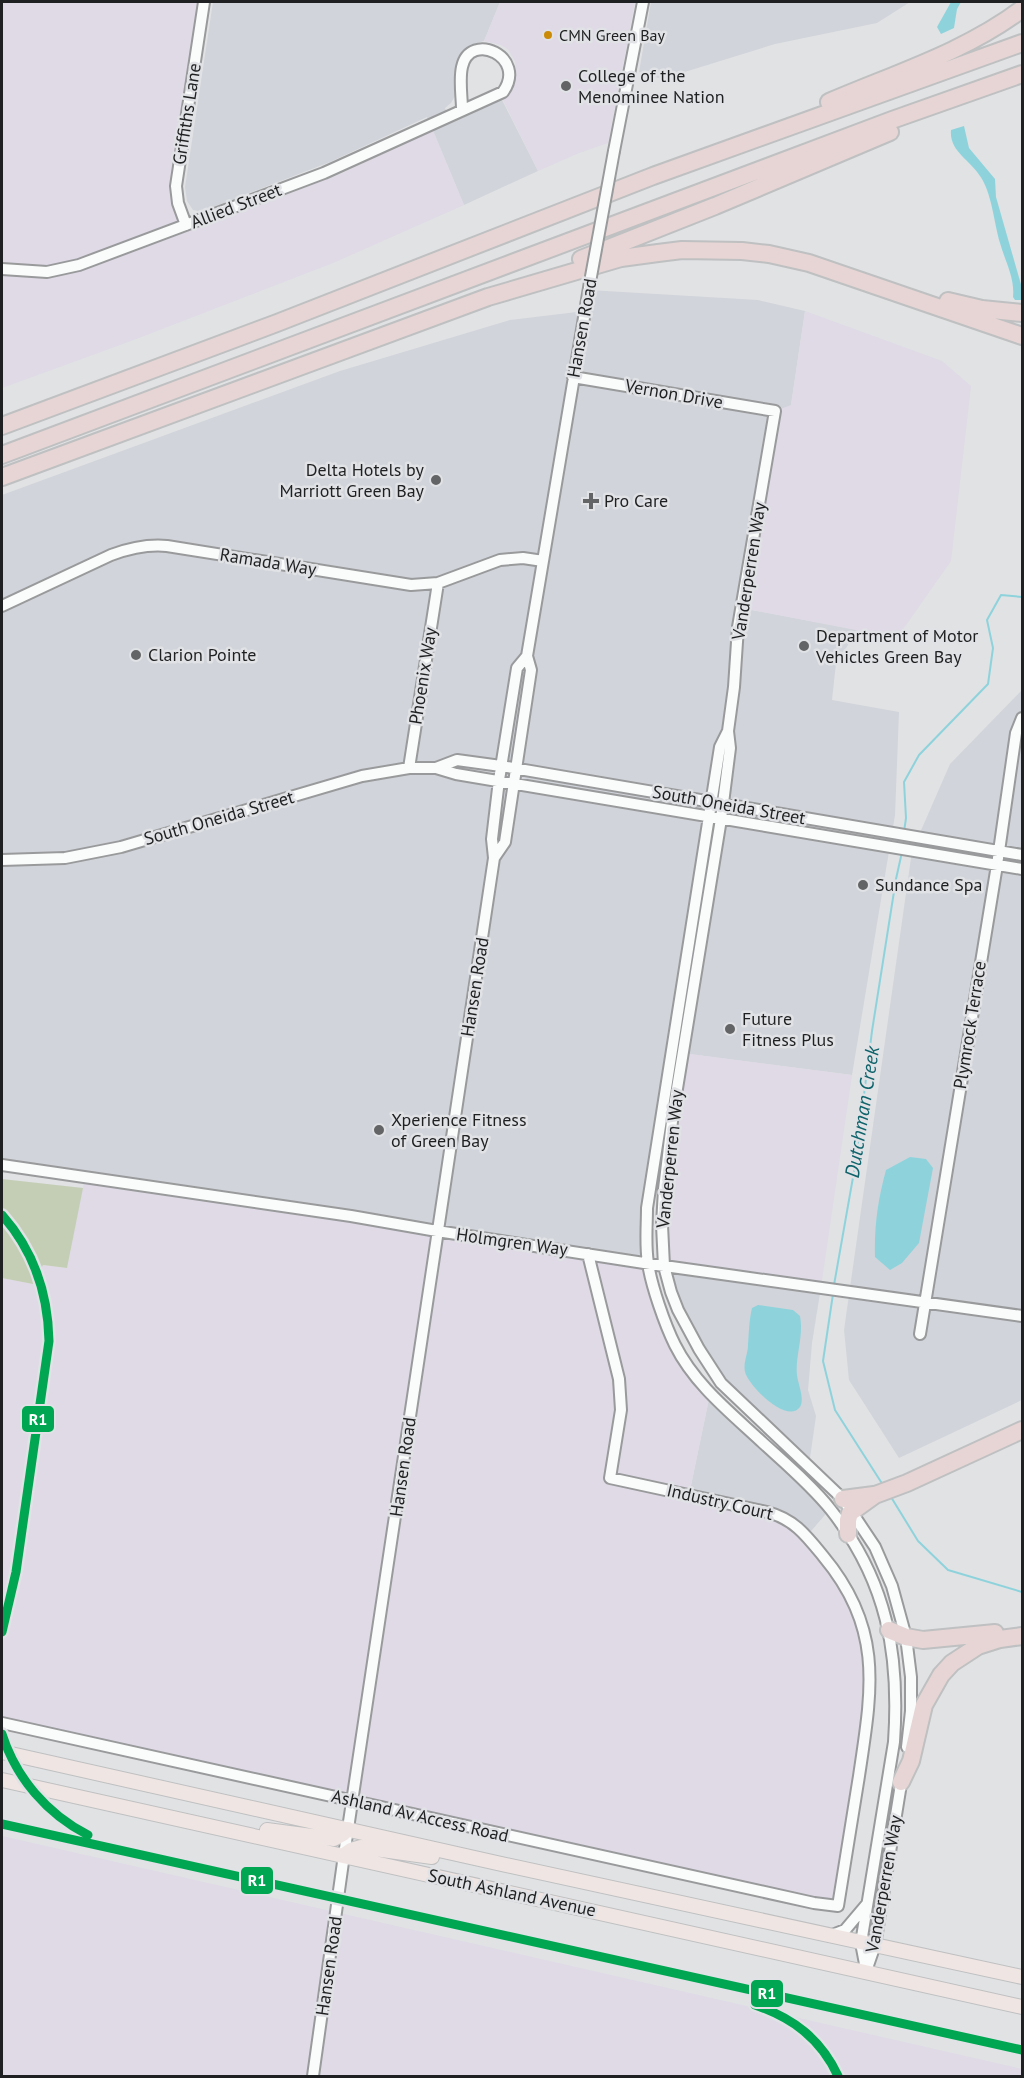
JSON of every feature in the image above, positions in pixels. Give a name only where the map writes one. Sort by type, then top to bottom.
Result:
[{"type":"highway","points":[[2,426],[278,323],[653,176],[956,49],[1023,9]]},
{"type":"highway","points":[[653,176],[1023,43]]},
{"type":"highway","points":[[488,297],[525,279],[715,206],[902,128],[1022,74]]},
{"type":"highway","points":[[2,455],[892,120],[1022,74]]},
{"type":"highway","points":[[5,477],[488,297],[621,258],[682,250],[769,254],[809,263],[1023,336]]},
{"type":"highway","points":[[909,297],[945,300],[982,309],[1023,313]]},
{"type":"highway","points":[[2,418],[24,417]]},
{"type":"highway","points":[[848,1534],[848,1505],[907,1483],[1023,1430]]},
{"type":"highway","points":[[889,1630],[906,1637],[931,1640],[1023,1634]]},
{"type":"highway","points":[[902,1782],[911,1761],[924,1705],[941,1675],[952,1663],[978,1646],[1023,1634]]},
{"type":"main road","name":"South Ashland Avenue","points":[[2,1752],[497,1863],[1023,1977]]},
{"type":"main road","name":"South Ashland Avenue","points":[[2,1780],[1023,2007]]},
{"type":"main road","points":[[224,1829],[244,1827],[334,1839],[348,1829]]},
{"type":"main road","points":[[344,1855],[361,1847],[497,1863]]},
{"type":"street","name":"Griffiths Lane","points":[[186,225],[178,203],[176,186],[204,2]]},
{"type":"street","name":"Hansen Road","points":[[494,858],[505,842],[531,670],[527,656],[573,377],[643,2]]},
{"type":"street","name":"Allied Street","points":[[2,269],[31,272],[80,265],[324,173],[503,92],[508,85],[509,73],[505,60],[498,52],[489,49],[479,50],[471,53],[465,60],[461,68],[462,110]]},
{"type":"street","name":"Vernon Drive","points":[[573,377],[775,411]]},
{"type":"street","name":"Vanderperren Way","points":[[775,411],[738,627],[728,731],[720,747],[717,803],[663,1189],[664,1266],[678,1310],[699,1350],[721,1383],[848,1505],[875,1547],[898,1603],[906,1637],[911,1677],[911,1711],[902,1782],[875,1945],[866,1971]]},
{"type":"street","name":"Ramada Way","points":[[2,606],[111,555],[131,548],[153,545],[398,584],[438,583],[500,560],[523,558],[543,561]]},
{"type":"street","name":"Phoenix Way","points":[[409,768],[438,583]]},
{"type":"street","name":"Hansen Road","points":[[313,2076],[352,1800],[494,858],[492,839],[501,766],[517,668],[527,656]]},
{"type":"street","name":"Plymrock Terrace","points":[[920,1334],[997,865],[1016,733],[1023,718]]},
{"type":"street","name":"South Oneida Street","points":[[436,768],[457,760],[516,768],[1023,855]]},
{"type":"street","name":"South Oneida Street","points":[[2,860],[65,858],[93,854],[362,776],[409,768],[436,768],[456,774],[1023,869]]},
{"type":"street","name":"Vanderperren Way","points":[[715,818],[647,1208],[648,1263],[659,1303],[675,1345],[693,1373],[710,1395],[783,1461],[830,1509],[869,1569],[879,1596],[889,1630],[896,1682],[895,1731],[861,1943],[866,1971]]},
{"type":"street","name":"Holmgren Way","points":[[2,1165],[351,1216],[664,1266],[1023,1316]]},
{"type":"street","name":"Industry Court","points":[[588,1254],[620,1378],[621,1410],[610,1478],[767,1512],[789,1520],[843,1582],[860,1620],[869,1660],[870,1704],[838,1906]]},
{"type":"street","name":"Ashland Av Access Road","points":[[2,1723],[804,1901],[838,1906]]},
{"type":"street","points":[[830,1936],[845,1930],[867,1903]]},
{"type":"shaded area","points":[[2,2],[199,2],[172,186],[175,211],[184,233],[338,175],[433,130],[464,205],[333,263],[2,388]]},
{"type":"shaded area","points":[[213,2],[500,2],[484,41],[470,45],[460,56],[455,71],[457,92],[445,108],[452,122],[501,98],[538,171],[464,205],[427,117],[330,162],[213,207],[193,210],[187,201],[185,187]]},
{"type":"shaded area","name":"College of the Menominee Nation","points":[[500,2],[635,2],[608,143],[538,171],[502,98],[514,83],[515,61],[508,49],[484,41]]},
{"type":"shaded area","points":[[651,2],[910,2],[877,23],[775,44],[662,79],[639,72]]},
{"type":"shaded area","points":[[589,290],[758,300],[805,311],[791,405],[742,608],[858,630],[836,663],[832,700],[899,712],[895,815],[852,1075],[673,1052],[647,1208],[648,1263],[2,1165],[2,495],[340,371],[510,320],[585,311]]},
{"type":"shaded area","points":[[805,311],[942,361],[971,386],[951,561],[897,638],[741,608],[775,411],[791,405]]},
{"type":"shaded area","points":[[1022,690],[1022,855],[999,851],[997,864],[1022,869],[1022,1400],[899,1458],[849,1380],[844,1330],[912,851],[950,764]]},
{"type":"shaded area","points":[[683,1053],[852,1075],[821,1287],[664,1266],[662,1225]]},
{"type":"shaded area","points":[[85,1177],[648,1263],[675,1345],[710,1394],[689,1495],[780,1515],[843,1583],[869,1660],[838,1906],[2,1723],[2,1278],[33,1284],[43,1265],[67,1268]]},
{"type":"shaded area","points":[[664,1266],[821,1287],[812,1343],[808,1390],[816,1416],[809,1465],[738,1401],[699,1349]]},
{"type":"shaded area","points":[[710,1394],[830,1509],[806,1537],[689,1495]]},
{"type":"shaded area","points":[[2,1836],[1022,2069],[1022,2076],[2,2076]]},
{"type":"green space","points":[[2,1179],[83,1188],[67,1268],[43,1265],[33,1284],[2,1278]]},
{"type":"water","points":[[951,2],[961,2],[957,9],[954,28],[941,34],[937,27]]},
{"type":"water","points":[[964,126],[969,148],[995,179],[996,197],[1022,288],[1022,300],[1015,300],[1013,297],[1011,276],[984,183],[976,170],[953,144],[951,130]]},
{"type":"water","points":[[910,1157],[926,1159],[933,1168],[919,1243],[902,1263],[890,1270],[875,1257],[879,1202],[886,1170]]},
{"type":"water","points":[[758,1305],[793,1310],[800,1316],[797,1375],[802,1400],[800,1407],[794,1411],[786,1411],[778,1407],[760,1394],[745,1372],[751,1313],[752,1308]]},
{"type":"waterway","name":"Dutchman Creek","points":[[904,832],[906,818],[904,782],[919,755],[988,684],[993,648],[987,620],[1001,595],[1022,597]]},
{"type":"waterway","name":"Dutchman Creek","points":[[834,1285],[855,1166],[872,1031],[902,852]]},
{"type":"waterway","name":"Dutchman Creek","points":[[833,1294],[823,1361],[835,1410],[883,1485]]},
{"type":"waterway","name":"Dutchman Creek","points":[[891,1497],[918,1541],[948,1570],[1022,1592]]},
{"type":"transit line","name":"R1","points":[[2,1215],[23,1243],[37,1273],[46,1306],[49,1341],[16,1572],[2,1632]]},
{"type":"transit line","name":"R1","points":[[2,1734],[16,1765],[35,1793],[59,1817],[88,1835]]},
{"type":"transit line","name":"R1","points":[[2,1824],[1022,2050]]},
{"type":"transit line","name":"R1","points":[[755,2005],[782,2016],[804,2032],[823,2051],[838,2076]]},
{"type":"place","name":"CMN Green Bay","points":[[548,35]]},
{"type":"place","name":"College of the Menominee Nation","points":[[566,86]]},
{"type":"place","name":"Delta Hotels by Marriott Green Bay","points":[[436,480]]},
{"type":"place","name":"Pro Care","points":[[591,501]]},
{"type":"place","name":"Department of Motor Vehicles Green Bay","points":[[804,646]]},
{"type":"place","name":"Clarion Pointe","points":[[136,655]]},
{"type":"place","name":"Sundance Spa","points":[[863,885]]},
{"type":"place","name":"Future Fitness Plus","points":[[730,1029]]},
{"type":"place","name":"Xperience Fitness of Green Bay","points":[[379,1130]]}]
